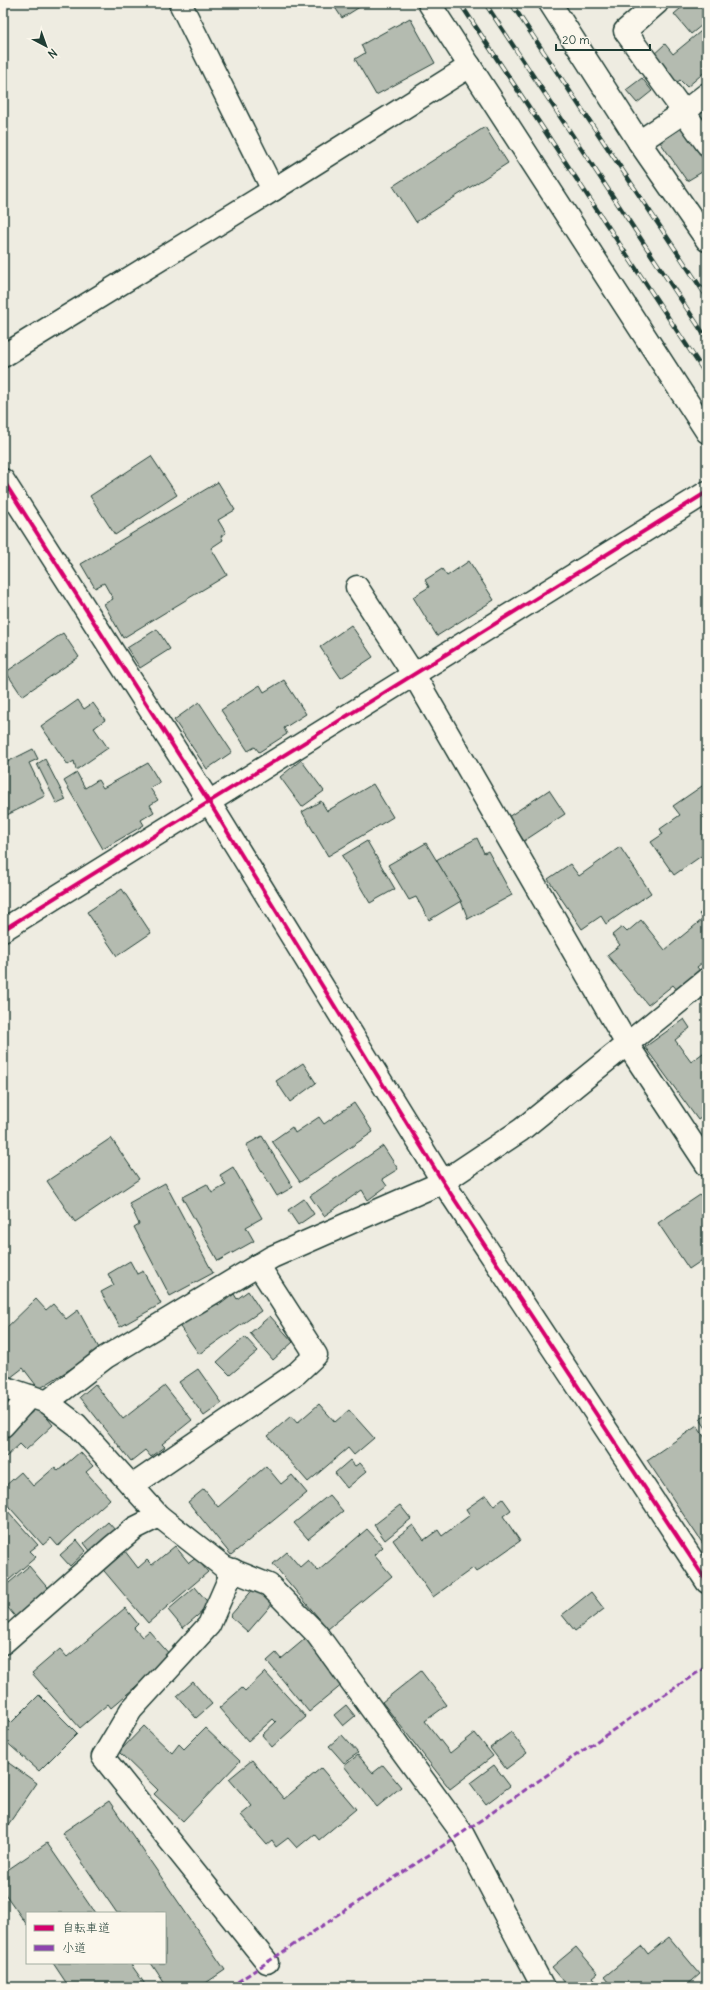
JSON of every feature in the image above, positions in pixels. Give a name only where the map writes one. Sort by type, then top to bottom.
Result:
[{"type":"street","points":[[180,3],[273,190]]},
{"type":"street","points":[[429,3],[707,432]]},
{"type":"street","points":[[550,3],[639,142],[707,240]]},
{"type":"street","points":[[657,3],[625,31],[707,144]]},
{"type":"street","points":[[3,356],[273,190],[470,66]]},
{"type":"street","points":[[639,142],[684,112],[707,94]]},
{"type":"street","points":[[3,480],[209,802],[442,1182],[707,1582]]},
{"type":"street","points":[[3,930],[707,492]]},
{"type":"street","points":[[357,587],[414,675],[626,1044],[707,1166]]},
{"type":"street","points":[[3,1426],[39,1399],[272,1256],[442,1182],[521,1130],[707,979]]},
{"type":"street","points":[[132,1486],[297,1373],[316,1355],[258,1265]]},
{"type":"street","points":[[3,1387],[39,1399],[77,1425],[159,1516],[224,1567],[269,1584],[320,1640],[462,1833],[543,1987]]},
{"type":"street","points":[[3,1643],[135,1528],[159,1516]]},
{"type":"street","points":[[233,1570],[209,1625],[131,1710],[103,1757],[267,1962]]},
{"type":"building","points":[[332,3],[366,3],[342,18]]},
{"type":"building","points":[[687,3],[707,3],[707,21],[691,34],[674,14]]},
{"type":"building","points":[[410,18],[435,63],[376,95],[355,59],[365,53],[361,45]]},
{"type":"building","points":[[706,27],[707,70],[687,87],[680,80],[675,84],[652,56],[665,44],[673,54]]},
{"type":"building","points":[[642,78],[652,91],[637,103],[626,90]]},
{"type":"building","points":[[485,127],[508,163],[416,222],[393,186]]},
{"type":"building","points":[[682,128],[707,165],[707,169],[687,181],[660,142]]},
{"type":"building","points":[[151,456],[177,495],[115,535],[90,496]]},
{"type":"building","points":[[218,482],[235,510],[218,520],[226,533],[221,536],[223,540],[211,548],[227,575],[123,638],[104,604],[113,599],[104,583],[95,588],[81,564]]},
{"type":"building","points":[[469,561],[494,600],[437,636],[413,597],[429,587],[425,580],[442,569],[447,576]]},
{"type":"building","points":[[351,625],[373,657],[341,678],[320,647]]},
{"type":"building","points":[[157,629],[170,649],[140,668],[127,648]]},
{"type":"building","points":[[63,633],[79,657],[22,696],[6,672]]},
{"type":"building","points":[[284,680],[306,714],[284,728],[287,734],[259,752],[255,747],[248,751],[221,710],[260,685],[264,692]]},
{"type":"building","points":[[78,700],[84,709],[93,703],[105,720],[94,728],[108,748],[76,770],[74,761],[68,765],[41,726]]},
{"type":"building","points":[[199,702],[232,752],[207,769],[174,720]]},
{"type":"building","points":[[33,749],[38,759],[29,763],[45,796],[3,817],[3,764]]},
{"type":"building","points":[[45,759],[66,800],[57,804],[37,764]]},
{"type":"building","points":[[301,760],[324,791],[302,807],[280,777]]},
{"type":"building","points":[[148,763],[160,783],[150,788],[158,800],[150,805],[154,812],[141,820],[144,825],[103,849],[64,781],[77,773],[85,788],[98,780],[103,788]]},
{"type":"building","points":[[373,784],[393,817],[328,856],[302,812],[321,801],[327,811]]},
{"type":"building","points":[[705,784],[707,787],[707,852],[674,875],[651,842],[663,834],[660,829],[680,815],[673,806]]},
{"type":"building","points":[[549,790],[565,814],[524,841],[508,817]]},
{"type":"building","points":[[477,838],[484,853],[488,851],[512,895],[468,919],[461,901],[436,860]]},
{"type":"building","points":[[367,841],[395,889],[370,903],[342,856]]},
{"type":"building","points":[[426,843],[461,901],[429,920],[416,897],[409,900],[388,865]]},
{"type":"building","points":[[620,847],[651,893],[606,924],[601,916],[582,929],[548,879],[570,864],[579,876]]},
{"type":"building","points":[[122,889],[151,933],[117,956],[87,912]]},
{"type":"building","points":[[707,907],[707,959],[697,967],[702,973],[679,992],[673,985],[648,1005],[607,955],[620,945],[612,935],[622,927],[627,932],[641,920],[665,950],[703,919],[699,914]]},
{"type":"building","points":[[684,1019],[690,1028],[675,1040],[691,1062],[707,1050],[707,1114],[698,1120],[645,1047]]},
{"type":"building","points":[[303,1063],[316,1083],[290,1102],[276,1081]]},
{"type":"building","points":[[354,1103],[373,1132],[300,1182],[272,1141],[292,1127],[295,1133],[319,1117],[324,1124]]},
{"type":"building","points":[[262,1136],[293,1187],[277,1196],[246,1145]]},
{"type":"building","points":[[111,1138],[139,1179],[75,1222],[47,1181]]},
{"type":"building","points":[[383,1146],[398,1169],[382,1179],[387,1186],[368,1200],[362,1190],[324,1216],[310,1196]]},
{"type":"building","points":[[233,1167],[262,1218],[246,1227],[254,1241],[218,1261],[182,1197],[207,1184],[212,1193],[226,1185],[220,1175]]},
{"type":"building","points":[[165,1183],[213,1273],[170,1296],[134,1227],[139,1224],[129,1203]]},
{"type":"building","points":[[700,1195],[707,1205],[707,1257],[689,1269],[658,1223]]},
{"type":"building","points":[[304,1199],[314,1214],[298,1225],[288,1210]]},
{"type":"building","points":[[130,1261],[137,1274],[143,1271],[161,1304],[120,1327],[101,1292],[114,1285],[108,1274]]},
{"type":"building","points":[[248,1291],[261,1311],[199,1354],[178,1324],[214,1299],[218,1306],[234,1294],[237,1299]]},
{"type":"building","points":[[36,1299],[46,1310],[53,1304],[66,1319],[78,1310],[100,1350],[39,1389],[23,1368],[10,1378],[3,1369],[3,1331]]},
{"type":"building","points":[[270,1316],[293,1342],[273,1360],[250,1333]]},
{"type":"building","points":[[245,1337],[258,1351],[230,1375],[217,1362]]},
{"type":"building","points":[[198,1369],[222,1403],[204,1416],[179,1382]]},
{"type":"building","points":[[95,1384],[123,1419],[165,1386],[192,1420],[162,1444],[165,1447],[151,1457],[145,1450],[131,1461],[80,1397]]},
{"type":"building","points":[[319,1404],[335,1422],[349,1410],[374,1438],[354,1455],[348,1448],[308,1482],[268,1436],[291,1416],[297,1423]]},
{"type":"building","points":[[38,1407],[53,1425],[26,1450],[20,1444],[6,1457],[3,1453],[3,1438]]},
{"type":"building","points":[[707,1415],[707,1430],[700,1419]]},
{"type":"building","points":[[697,1426],[707,1441],[707,1550],[647,1460]]},
{"type":"building","points":[[80,1452],[93,1466],[86,1472],[110,1499],[58,1546],[51,1538],[43,1545],[3,1500],[3,1488],[21,1472],[33,1486],[55,1467],[58,1471]]},
{"type":"building","points":[[350,1460],[355,1466],[360,1463],[367,1471],[347,1488],[335,1473]]},
{"type":"building","points":[[266,1466],[281,1484],[292,1475],[307,1493],[231,1555],[188,1502],[204,1489],[218,1507]]},
{"type":"building","points":[[329,1495],[343,1511],[308,1539],[294,1523]]},
{"type":"building","points":[[486,1495],[494,1506],[503,1499],[511,1510],[503,1516],[520,1541],[476,1572],[473,1568],[433,1597],[393,1540],[413,1525],[424,1540],[438,1530],[442,1536],[470,1515],[466,1509]]},
{"type":"building","points":[[400,1505],[411,1519],[385,1540],[374,1525]]},
{"type":"building","points":[[6,1509],[38,1545],[30,1551],[36,1557],[3,1585],[3,1512]]},
{"type":"building","points":[[108,1522],[116,1531],[91,1552],[84,1543]]},
{"type":"building","points":[[367,1529],[383,1547],[374,1555],[392,1576],[328,1629],[273,1564],[287,1552],[300,1567],[308,1560],[318,1571]]},
{"type":"building","points":[[77,1540],[86,1551],[70,1566],[60,1555]]},
{"type":"building","points":[[121,1546],[138,1568],[147,1560],[152,1565],[175,1546],[189,1563],[196,1558],[208,1572],[148,1623],[99,1565]]},
{"type":"building","points":[[29,1566],[51,1592],[18,1620],[3,1602],[3,1588]]},
{"type":"building","points":[[195,1587],[210,1605],[183,1628],[168,1610]]},
{"type":"building","points":[[255,1587],[273,1603],[248,1632],[230,1616]]},
{"type":"building","points":[[591,1592],[604,1609],[575,1631],[562,1615]]},
{"type":"building","points":[[125,1608],[138,1624],[134,1628],[142,1637],[149,1631],[171,1656],[111,1708],[108,1704],[80,1728],[32,1673],[60,1649],[67,1657]]},
{"type":"building","points":[[306,1638],[343,1684],[309,1712],[267,1661],[276,1653],[281,1659]]},
{"type":"building","points":[[421,1671],[447,1705],[425,1721],[450,1753],[475,1733],[493,1756],[450,1789],[382,1702]]},
{"type":"building","points":[[265,1672],[306,1717],[272,1747],[262,1735],[276,1722],[273,1719],[248,1741],[219,1708],[242,1688],[245,1691]]},
{"type":"building","points":[[193,1682],[212,1704],[196,1718],[177,1696]]},
{"type":"building","points":[[39,1695],[77,1733],[39,1771],[3,1739],[3,1715],[11,1723]]},
{"type":"building","points":[[346,1705],[355,1716],[343,1726],[334,1715]]},
{"type":"building","points":[[144,1726],[172,1753],[179,1744],[184,1749],[205,1728],[240,1761],[183,1821],[154,1794],[158,1790],[119,1752]]},
{"type":"building","points":[[511,1732],[527,1753],[506,1769],[490,1748]]},
{"type":"building","points":[[342,1735],[358,1753],[344,1763],[329,1746]]},
{"type":"building","points":[[358,1755],[373,1773],[383,1765],[401,1787],[377,1807],[344,1766]]},
{"type":"building","points":[[3,1759],[37,1783],[3,1832]]},
{"type":"building","points":[[252,1760],[284,1799],[321,1768],[356,1809],[319,1840],[314,1834],[297,1848],[288,1838],[276,1847],[272,1841],[267,1845],[241,1815],[252,1806],[229,1779]]},
{"type":"building","points":[[494,1765],[510,1786],[486,1804],[470,1783]]},
{"type":"building","points":[[109,1801],[225,1970],[200,1987],[167,1987],[152,1964],[166,1964],[166,1912],[116,1912],[62,1833]]},
{"type":"building","points":[[47,1843],[94,1912],[26,1912],[26,1924],[3,1891],[3,1873]]},
{"type":"building","points":[[669,1937],[700,1974],[685,1987],[612,1987],[604,1977],[642,1946],[648,1954]]},
{"type":"building","points":[[576,1947],[598,1973],[593,1977],[601,1987],[565,1987],[566,1984],[552,1967]]},
{"type":"building","points":[[54,1964],[131,1964],[147,1987],[69,1987]]},
{"type":"railway","points":[[460,3],[707,376]]},
{"type":"railway","points":[[485,3],[707,339]]},
{"type":"railway","points":[[511,3],[707,297]]},
{"type":"marked path","points":[[230,1987],[462,1833],[707,1666]]},
{"type":"cycle path","points":[[3,480],[209,802],[443,1182],[707,1582]]},
{"type":"cycle path","points":[[3,930],[707,492]]}]
